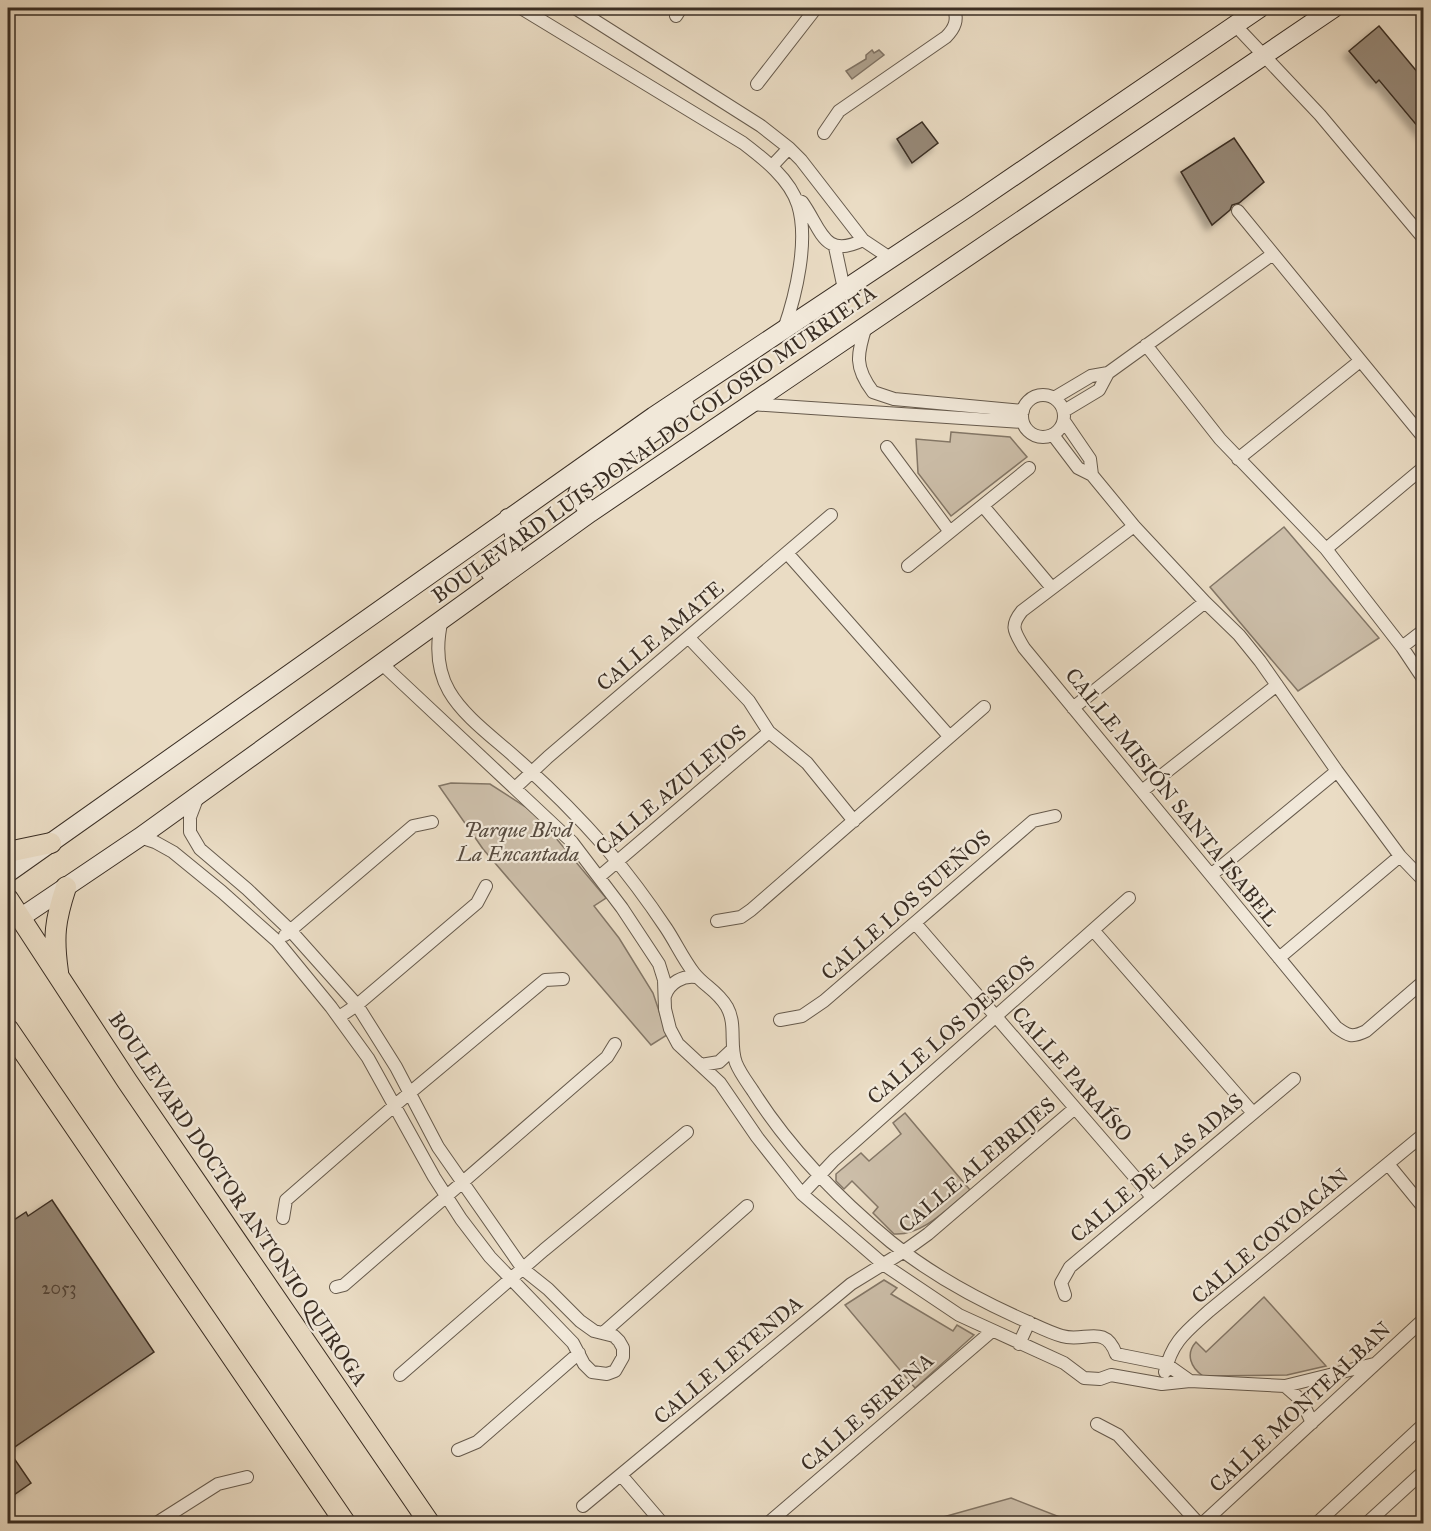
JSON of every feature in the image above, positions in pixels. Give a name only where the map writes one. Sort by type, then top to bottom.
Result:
[{"type":"main road","name":"BOULEVARD LUIS DONALDO COLOSIO MURRIETA","points":[[8,873],[715,374],[967,208],[1260,8]]},
{"type":"main road","name":"BOULEVARD LUIS DONALDO COLOSIO MURRIETA","points":[[14,923],[140,837],[590,513],[1334,8]]},
{"type":"main road","points":[[590,513],[578,495],[581,484],[662,426],[715,374]]},
{"type":"main road","points":[[463,604],[464,596],[470,589],[507,558],[514,548],[516,538],[508,518]]},
{"type":"main road","points":[[8,852],[51,843]]},
{"type":"main road","points":[[59,977],[55,937],[57,915],[66,887]]},
{"type":"main road","name":"BOULEVARD DOCTOR ANTONIO QUIROGA","points":[[8,899],[14,923],[59,977],[127,1081],[430,1524]]},
{"type":"main road","points":[[8,1029],[346,1524]]},
{"type":"street","points":[[521,8],[542,13],[743,143],[772,166],[796,200],[801,223],[801,251],[793,305],[784,328]]},
{"type":"street","points":[[575,8],[761,126],[789,148],[820,183],[862,240],[890,258]]},
{"type":"street","points":[[757,84],[816,8]]},
{"type":"street","points":[[824,133],[839,111],[946,38],[953,30],[957,18],[954,8]]},
{"type":"street","points":[[1235,25],[1320,116],[1424,239]]},
{"type":"street","points":[[772,166],[789,148]]},
{"type":"street","points":[[796,200],[802,202],[819,232],[830,244],[835,247],[849,247],[862,240]]},
{"type":"street","points":[[1238,211],[1424,438]]},
{"type":"street","points":[[835,247],[844,289]]},
{"type":"street","points":[[1108,373],[1092,376],[1054,398],[1042,395],[1034,397],[1029,401],[1022,417],[1029,433],[1042,438],[1053,435],[1062,427],[1064,416],[1099,390],[1108,373],[1273,254]]},
{"type":"street","points":[[866,326],[857,352],[859,368],[873,392],[894,399],[1022,417]]},
{"type":"street","points":[[1146,345],[1238,459],[1326,549],[1402,647],[1424,680]]},
{"type":"street","points":[[1238,459],[1360,361]]},
{"type":"street","points":[[1054,398],[1090,459],[1092,475]]},
{"type":"street","points":[[748,404],[1022,417]]},
{"type":"street","points":[[1053,435],[1078,468],[1092,475],[1134,526],[1239,635],[1400,856],[1424,880]]},
{"type":"street","points":[[887,447],[950,532]]},
{"type":"street","points":[[1326,549],[1424,467]]},
{"type":"street","points":[[908,567],[1029,468]]},
{"type":"street","points":[[983,506],[1052,588]]},
{"type":"street","name":"CALLE AMATE","points":[[515,788],[831,515]]},
{"type":"street","name":"CALLE MISIÓN SANTA ISABEL","points":[[1134,526],[1022,611],[1015,620],[1014,627],[1024,648],[1336,1027],[1347,1035],[1355,1037],[1366,1032],[1424,981]]},
{"type":"street","points":[[787,554],[949,736]]},
{"type":"street","points":[[1073,708],[1205,602]]},
{"type":"street","points":[[442,619],[438,638],[438,657],[448,691],[457,704],[586,825],[617,861],[665,927],[696,976],[717,993],[727,1007],[732,1017],[736,1063],[764,1108],[819,1175],[863,1218],[926,1268],[999,1309],[1060,1336],[1072,1339],[1090,1335],[1102,1337],[1110,1343],[1116,1354],[1116,1367],[1111,1375]]},
{"type":"street","points":[[1402,647],[1424,630]]},
{"type":"street","points":[[689,638],[749,701],[769,732],[807,763],[854,821]]},
{"type":"street","points":[[381,663],[572,842],[659,964],[664,980],[665,1009],[670,1029],[678,1044],[720,1083],[757,1137],[802,1194],[883,1264],[959,1315],[1064,1363],[1084,1378],[1100,1379],[1111,1375],[1162,1384],[1190,1381],[1286,1386],[1376,1363]]},
{"type":"street","points":[[1142,791],[1277,685]]},
{"type":"street","points":[[717,921],[741,916],[751,910],[984,707]]},
{"type":"street","name":"CALLE AZULEJOS","points":[[599,877],[769,732]]},
{"type":"street","points":[[1211,875],[1337,771]]},
{"type":"street","points":[[140,837],[155,842],[172,852],[222,892],[277,941],[339,1017],[368,1058],[447,1197],[490,1257],[567,1336],[584,1364],[592,1372],[607,1374],[615,1371],[623,1357],[623,1348],[614,1336],[594,1330],[580,1321],[548,1289],[523,1269],[438,1147],[396,1066],[357,1005],[290,930],[194,841],[190,832],[190,817],[198,795]]},
{"type":"street","name":"CALLE LOS SUEÑOS","points":[[780,1020],[802,1016],[818,1005],[1033,820],[1055,816]]},
{"type":"street","points":[[277,941],[413,826],[432,822]]},
{"type":"street","points":[[1279,958],[1400,856]]},
{"type":"street","points":[[222,892],[234,879]]},
{"type":"street","points":[[339,1017],[357,1005],[477,903],[486,886]]},
{"type":"street","name":"CALLE LOS DESEOS","points":[[802,1194],[834,1160],[1129,898]]},
{"type":"street","name":"CALLE PARAÍSO","points":[[915,922],[1152,1197]]},
{"type":"street","points":[[1093,930],[1253,1113]]},
{"type":"street","points":[[665,996],[673,984],[684,977],[696,976]]},
{"type":"street","points":[[283,1218],[286,1200],[394,1106],[545,981],[563,979]]},
{"type":"street","points":[[336,1287],[344,1285],[608,1057],[615,1044]]},
{"type":"street","points":[[701,1065],[719,1062],[733,1049]]},
{"type":"street","name":"CALLE DE LAS ADAS","points":[[1065,1295],[1061,1283],[1070,1267],[1294,1079]]},
{"type":"street","name":"CALLE ALEBRIJES","points":[[903,1252],[1075,1108]]},
{"type":"street","points":[[400,1375],[687,1132]]},
{"type":"street","name":"CALLE COYOACÁN","points":[[1162,1384],[1172,1348],[1209,1311],[1424,1134]]},
{"type":"street","points":[[1388,1164],[1424,1208]]},
{"type":"street","points":[[603,1333],[747,1206]]},
{"type":"street","name":"CALLE LEYENDA","points":[[583,1506],[851,1284],[903,1252]]},
{"type":"street","name":"CALLE MONTEALBAN","points":[[1200,1524],[1424,1319]]},
{"type":"street","points":[[1019,1344],[1029,1322]]},
{"type":"street","name":"CALLE SERENA","points":[[767,1524],[992,1331]]},
{"type":"street","points":[[458,1450],[477,1442],[579,1353]]},
{"type":"street","points":[[1116,1354],[1166,1364],[1190,1381]]},
{"type":"street","points":[[1286,1386],[1302,1401],[1312,1423]]},
{"type":"street","points":[[1097,1424],[1118,1435],[1200,1524]]},
{"type":"street","points":[[1316,1524],[1424,1424]]},
{"type":"street","points":[[1371,1522],[1424,1471]]},
{"type":"street","points":[[621,1475],[663,1524]]},
{"type":"street","points":[[155,1524],[218,1484],[247,1477]]},
{"type":"green space","points":[[951,432],[1010,437],[1027,457],[951,516],[918,473],[916,439],[950,442]]},
{"type":"green space","points":[[1284,527],[1379,638],[1298,691],[1210,587]]},
{"type":"green space","name":"Parque Blvd La Encantada","points":[[451,783],[490,784],[535,813],[606,898],[594,906],[619,938],[653,993],[667,1035],[651,1045],[483,849],[439,786]]},
{"type":"green space","points":[[905,1113],[970,1190],[925,1225],[905,1233],[894,1234],[873,1213],[878,1207],[852,1181],[844,1189],[836,1181],[836,1174],[861,1153],[869,1161],[901,1134],[893,1123]]},
{"type":"green space","points":[[884,1280],[897,1288],[891,1294],[953,1331],[957,1325],[974,1335],[915,1388],[845,1305]]},
{"type":"green space","points":[[1264,1297],[1326,1366],[1287,1375],[1203,1376],[1199,1373],[1190,1356],[1196,1342],[1206,1352]]},
{"type":"green space","points":[[1011,1498],[1075,1523],[925,1523],[929,1521]]},
{"type":"shaded area","points":[[872,50],[874,53],[879,50],[884,55],[852,79],[846,71],[866,59],[866,55]]},
{"type":"building","points":[[1379,26],[1424,80],[1424,134],[1379,80],[1376,83],[1349,51]]},
{"type":"building","points":[[922,122],[938,143],[912,163],[897,139]]},
{"type":"building","points":[[1234,138],[1264,182],[1239,203],[1232,205],[1230,210],[1212,225],[1181,172]]},
{"type":"building","points":[[52,1200],[154,1352],[9,1451],[31,1483],[8,1499],[8,1224],[26,1212],[28,1216]]}]
